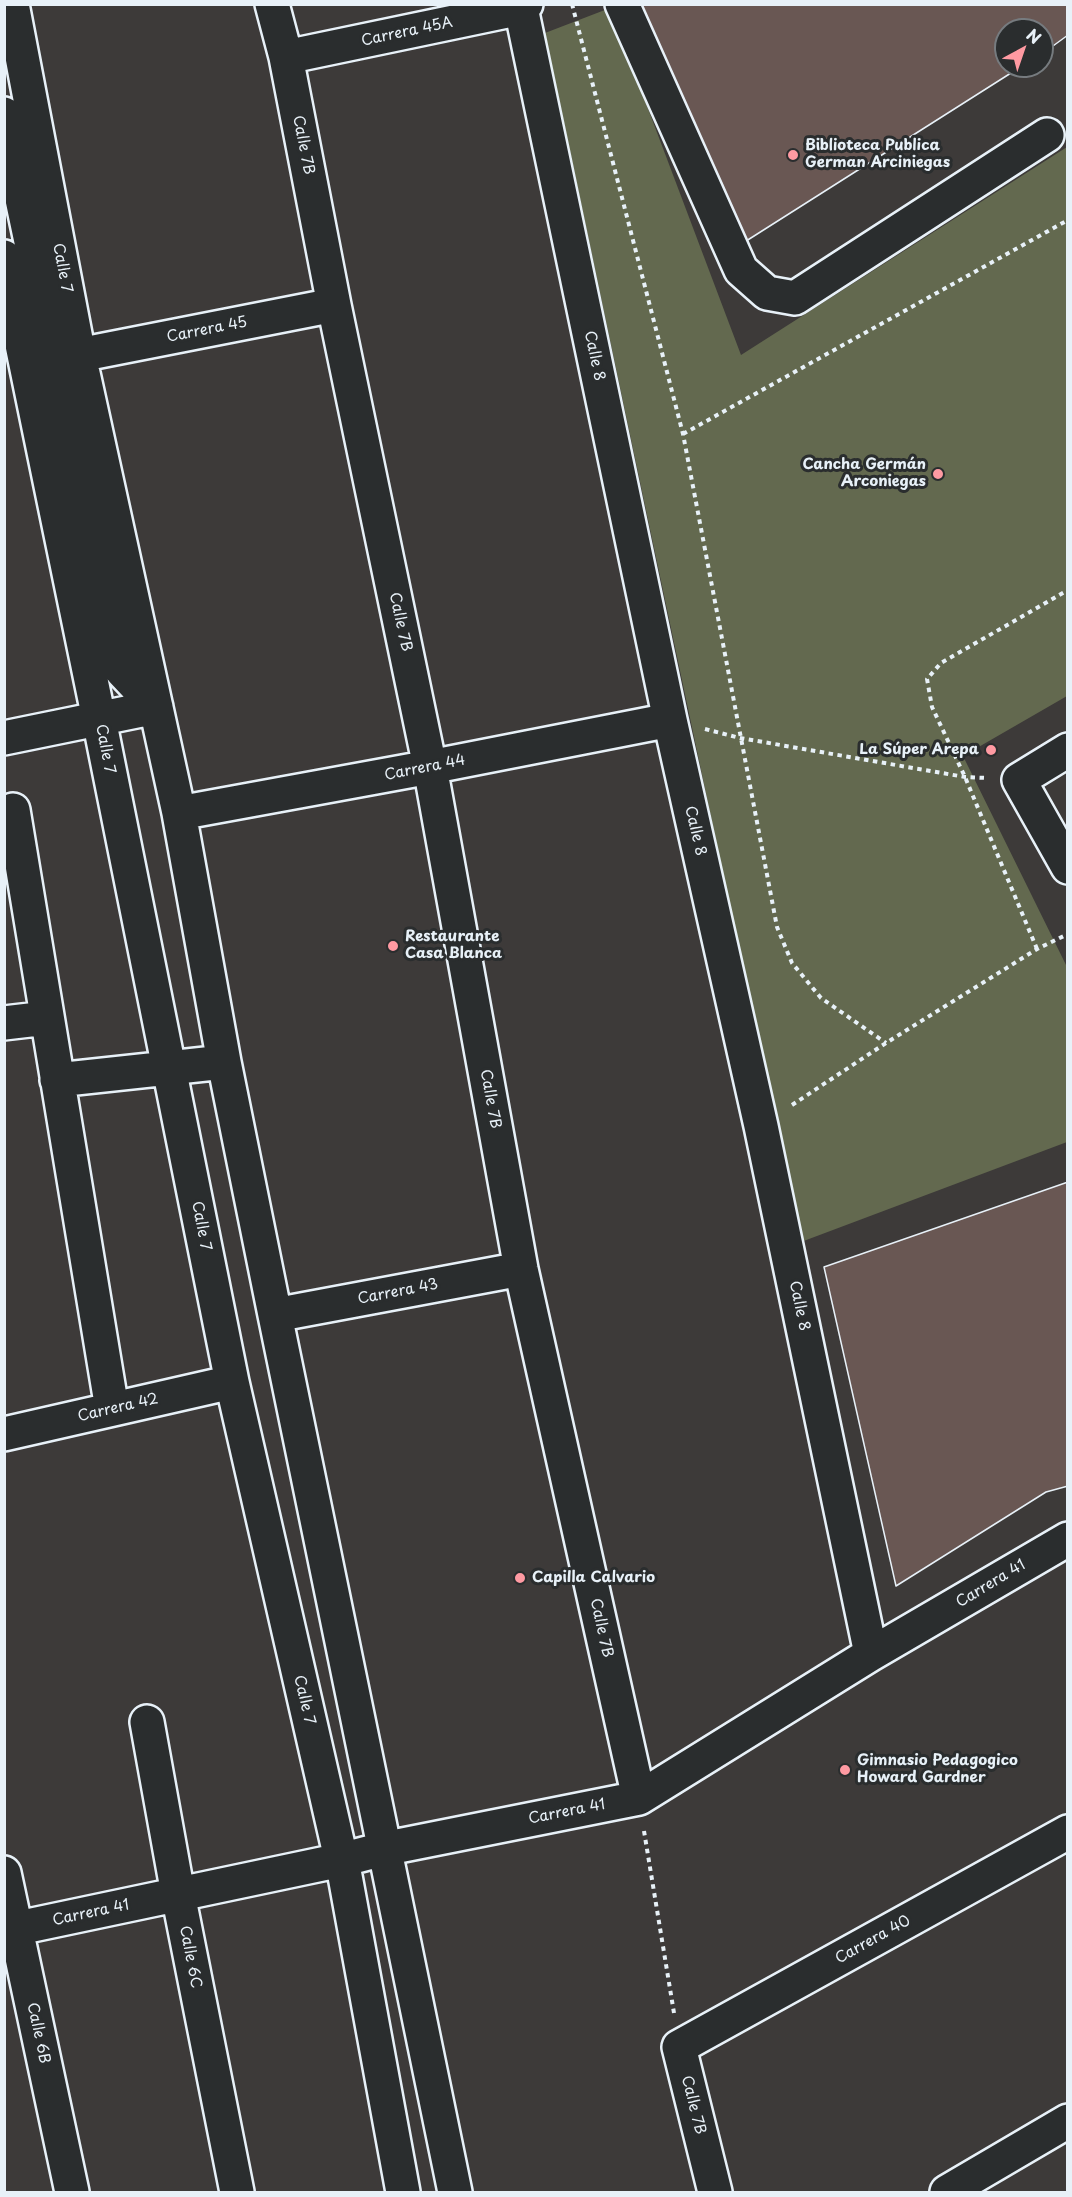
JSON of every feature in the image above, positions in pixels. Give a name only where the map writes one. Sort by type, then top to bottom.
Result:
[{"type":"street","name":"Calle 7","points":[[12,4],[79,355],[179,813],[224,1062],[455,2193]]},
{"type":"street","name":"Calle 7B","points":[[272,4],[286,57],[334,305],[430,767],[521,1269],[639,1798]]},
{"type":"street","points":[[622,4],[741,270],[767,293],[795,298],[1047,135]]},
{"type":"street","name":"Carrera 45A","points":[[286,57],[524,6]]},
{"type":"street","name":"Calle 8","points":[[524,6],[670,720],[761,1126],[871,1654]]},
{"type":"street","name":"Calle 7","points":[[4,114],[122,671],[156,707]]},
{"type":"street","name":"Calle 7","points":[[4,257],[232,1382],[340,1860],[403,2193]]},
{"type":"street","name":"Carrera 45","points":[[79,355],[334,305]]},
{"type":"street","points":[[4,738],[156,707]]},
{"type":"street","name":"Carrera 44","points":[[179,813],[670,720]]},
{"type":"street","points":[[1068,750],[1019,780],[1068,867]]},
{"type":"street","points":[[13,810],[112,1409]]},
{"type":"street","points":[[4,1023],[47,1018]]},
{"type":"street","points":[[57,1080],[224,1062]]},
{"type":"street","name":"Carrera 43","points":[[275,1315],[521,1269]]},
{"type":"street","name":"Carrera 42","points":[[4,1434],[232,1382]]},
{"type":"street","name":"Carrera 41","points":[[10,1930],[383,1849],[639,1798],[871,1654],[1068,1539]]},
{"type":"street","name":"Calle 6C","points":[[147,1722],[178,1894],[237,2193]]},
{"type":"street","name":"Carrera 40","points":[[679,2047],[1068,1832]]},
{"type":"street","name":"Calle 6B","points":[[4,1873],[10,1930],[72,2193]]},
{"type":"street","name":"Calle 7B","points":[[679,2047],[715,2193]]},
{"type":"street","points":[[947,2193],[1068,2121]]},
{"type":"path","points":[[572,4],[683,434],[777,927],[792,963],[821,998],[886,1043]]},
{"type":"path","points":[[683,434],[1068,220]]},
{"type":"path","points":[[1037,949],[965,777],[932,707],[927,679],[941,663],[1068,590]]},
{"type":"path","points":[[670,720],[740,738],[965,777],[1019,780]]},
{"type":"path","points":[[761,1126],[886,1043],[1037,949],[1068,934]]},
{"type":"path","points":[[639,1798],[679,2047]]},
{"type":"green space","points":[[610,8],[741,355],[1067,147],[1067,696],[963,756],[1067,967],[1067,1142],[801,1242],[545,33]]},
{"type":"building","name":"Biblioteca Publica German Arciniegas","points":[[636,4],[1068,4],[1068,35],[1054,45],[1054,18],[994,18],[994,78],[1003,78],[743,243]]},
{"type":"building","points":[[1068,1182],[1068,1486],[1046,1492],[896,1586],[824,1267]]},
{"type":"place","name":"Biblioteca Publica German Arciniegas","points":[[793,155]]},
{"type":"place","name":"Cancha Germán Arconiegas","points":[[938,474]]},
{"type":"place","name":"La Súper Arepa","points":[[991,750]]},
{"type":"place","name":"Restaurante Casa Blanca","points":[[393,946]]},
{"type":"place","name":"Capilla Calvario","points":[[520,1578]]},
{"type":"place","name":"Gimnasio Pedagogico Howard Gardner","points":[[845,1770]]}]
